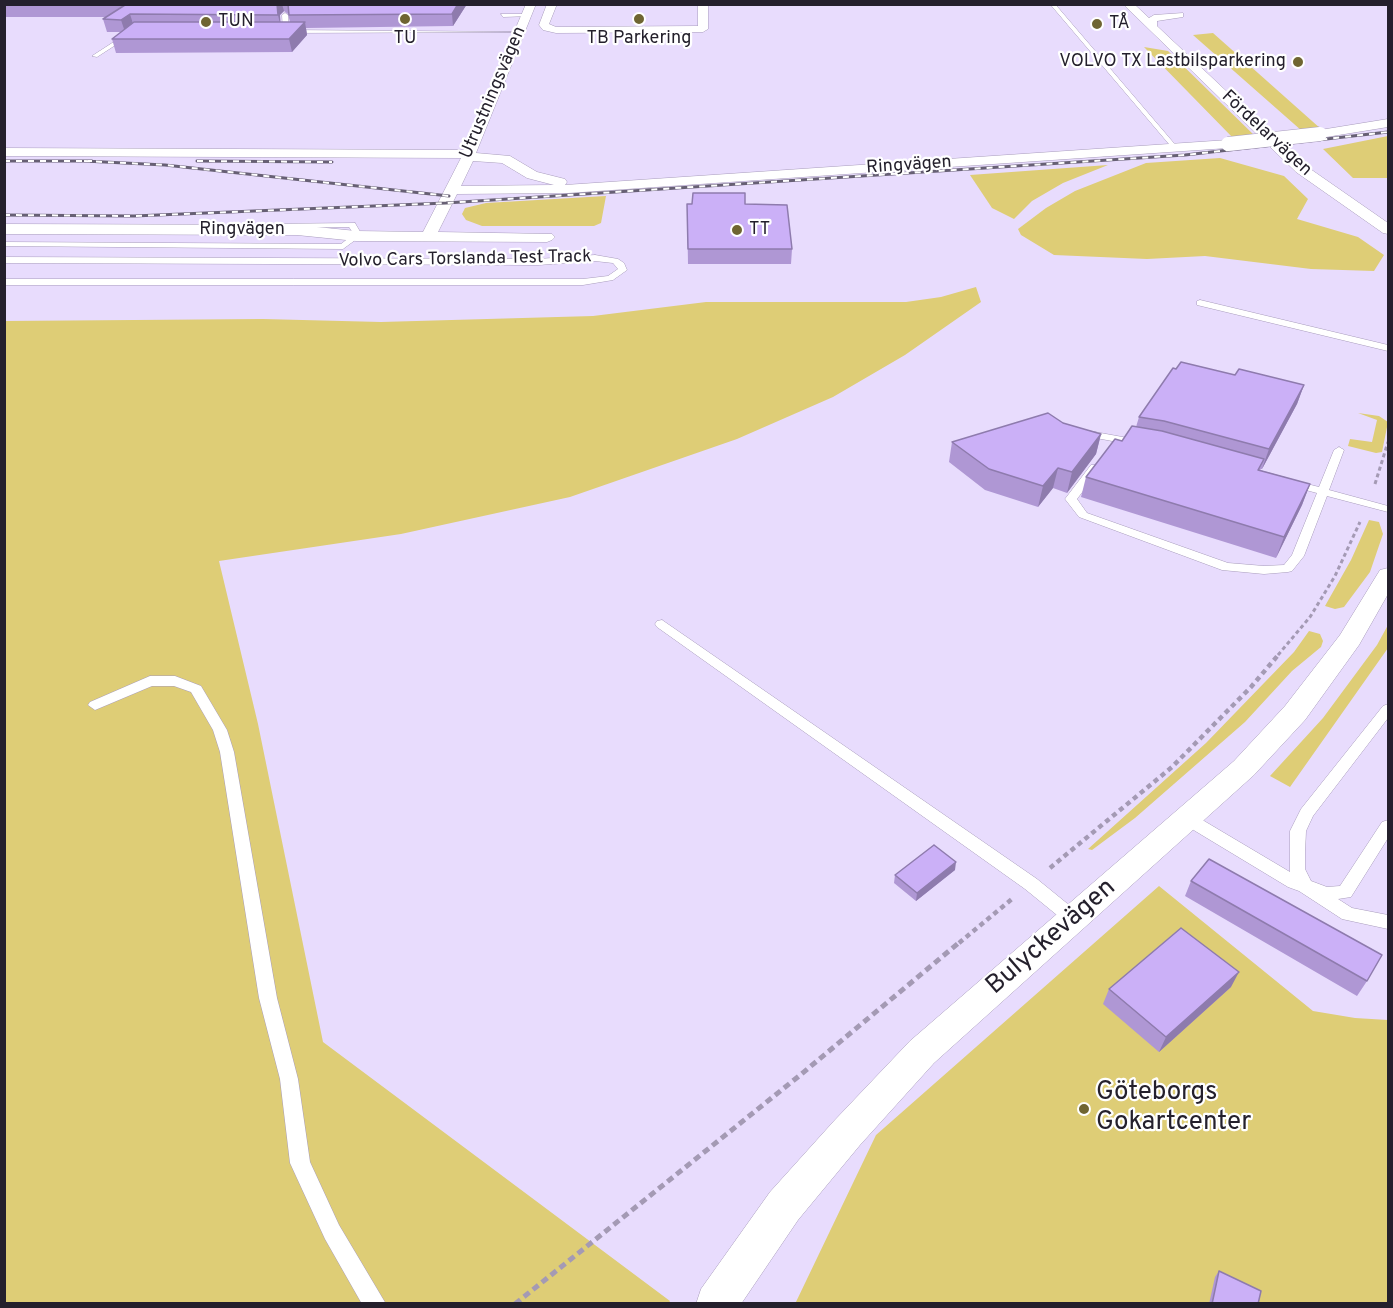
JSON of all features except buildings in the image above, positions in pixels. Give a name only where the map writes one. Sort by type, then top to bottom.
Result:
[{"type":"street","points":[[552,4],[544,25],[556,30],[703,29],[704,4]]},
{"type":"street","name":"Fördelarvägen","points":[[1128,4],[1155,15],[1172,30]]},
{"type":"street","points":[[1134,4],[1155,15],[1179,15]]},
{"type":"street","name":"Utrustningsvägen","points":[[454,186],[529,10]]},
{"type":"street","name":"Fördelarvägen","points":[[1155,15],[1301,170],[1389,228]]},
{"type":"street","name":"Fördelarvägen","points":[[1186,42],[1209,64]]},
{"type":"street","name":"Fördelarvägen","points":[[1273,123],[1299,147]]},
{"type":"street","name":"Ringvägen","points":[[454,186],[514,191],[1176,149],[1320,134],[1389,123]]},
{"type":"street","name":"Ringvägen","points":[[4,152],[468,155],[505,159],[532,175],[590,186]]},
{"type":"street","name":"Fördelarvägen","points":[[1322,166],[1389,228]]},
{"type":"street","points":[[428,236],[454,186]]},
{"type":"street","name":"Ringvägen","points":[[4,229],[297,230],[356,236],[547,237]]},
{"type":"street","name":"Bulyckevägen","points":[[716,1304],[784,1206],[854,1125],[922,1052],[1188,819],[1244,768],[1295,713],[1350,639],[1389,575]]},
{"type":"lane","points":[[1052,4],[1176,149]]},
{"type":"lane","points":[[503,15],[529,10]]},
{"type":"lane","points":[[285,15],[286,32]]},
{"type":"lane","points":[[95,56],[134,31]]},
{"type":"lane","points":[[274,31],[519,32]]},
{"type":"lane","points":[[4,244],[343,247],[356,236]]},
{"type":"lane","name":"Volvo Cars Torslanda Test Track","points":[[4,260],[538,262],[595,258],[615,261],[621,265],[623,270],[610,279],[583,282],[4,282]]},
{"type":"lane","points":[[1200,303],[1389,348]]},
{"type":"lane","points":[[1068,430],[1110,448],[1147,445]]},
{"type":"lane","points":[[1110,448],[1071,499],[1083,515],[1233,568],[1264,570],[1288,567],[1298,556],[1339,450]]},
{"type":"lane","points":[[1280,480],[1389,509]]},
{"type":"lane","points":[[662,624],[1031,884],[1074,919]]},
{"type":"lane","points":[[95,705],[150,681],[175,681],[196,689],[219,730],[227,752],[268,998],[289,1079],[300,1163],[332,1232],[375,1304]]},
{"type":"lane","points":[[1389,709],[1306,813],[1298,831],[1297,869],[1306,888],[1327,894],[1345,892],[1389,826]]},
{"type":"lane","points":[[1188,819],[1348,914],[1389,922]]},
{"type":"path","points":[[515,1304],[799,1076],[1172,767],[1251,687],[1310,617],[1335,576],[1368,504],[1389,442]]},
{"type":"shaded area","points":[[1213,33],[1321,129],[1302,131],[1193,35]]},
{"type":"shaded area","points":[[1144,47],[1168,51],[1256,137],[1234,139]]},
{"type":"shaded area","points":[[1388,136],[1388,178],[1353,178],[1323,149]]},
{"type":"shaded area","points":[[1220,158],[1284,176],[1308,199],[1297,219],[1358,237],[1384,255],[1374,271],[1311,269],[1205,256],[1147,259],[1054,255],[1021,235],[1018,229],[1046,208],[1075,191],[1146,163]]},
{"type":"shaded area","points":[[1108,165],[1063,183],[1032,201],[1014,219],[992,208],[970,175]]},
{"type":"shaded area","points":[[606,196],[601,223],[594,226],[482,226],[466,220],[462,214],[465,208],[486,203]]},
{"type":"shaded area","points":[[976,287],[981,302],[905,355],[833,397],[737,439],[570,497],[401,534],[219,561],[258,724],[323,1042],[670,1301],[669,1303],[5,1304],[5,321],[263,319],[381,322],[593,316],[706,302],[906,302],[941,297]]},
{"type":"shaded area","points":[[1358,413],[1379,416],[1388,422],[1382,452],[1376,453],[1348,446],[1350,439],[1372,442],[1377,420]]},
{"type":"shaded area","points":[[1369,520],[1379,522],[1383,534],[1370,572],[1344,607],[1335,609],[1325,606],[1351,560]]},
{"type":"shaded area","points":[[1388,625],[1388,648],[1290,787],[1270,776],[1323,718],[1377,645]]},
{"type":"shaded area","points":[[1309,631],[1320,634],[1323,641],[1321,647],[1292,671],[1245,722],[1135,818],[1092,850],[1088,849],[1206,743],[1294,652]]},
{"type":"shaded area","name":"Göteborgs Gokartcenter","points":[[1159,886],[1313,1011],[1355,1018],[1388,1020],[1388,1303],[795,1304],[876,1135]]},
{"type":"railway","points":[[4,215],[134,216],[446,203],[1185,155],[1388,132]]},
{"type":"railway","points":[[4,161],[84,161]]},
{"type":"railway","points":[[84,161],[92,161]]},
{"type":"railway","points":[[84,161],[165,165],[449,196]]},
{"type":"railway","points":[[197,161],[332,162]]},
{"type":"place","name":"TU","points":[[405,19]]},
{"type":"place","name":"TB Parkering","points":[[639,19]]},
{"type":"place","name":"TUN","points":[[206,22]]},
{"type":"place","name":"TÅ","points":[[1097,24]]},
{"type":"place","name":"VOLVO TX Lastbilsparkering","points":[[1298,62]]},
{"type":"place","name":"TT","points":[[737,230]]},
{"type":"place","name":"Göteborgs Gokartcenter","points":[[1084,1109]]}]
